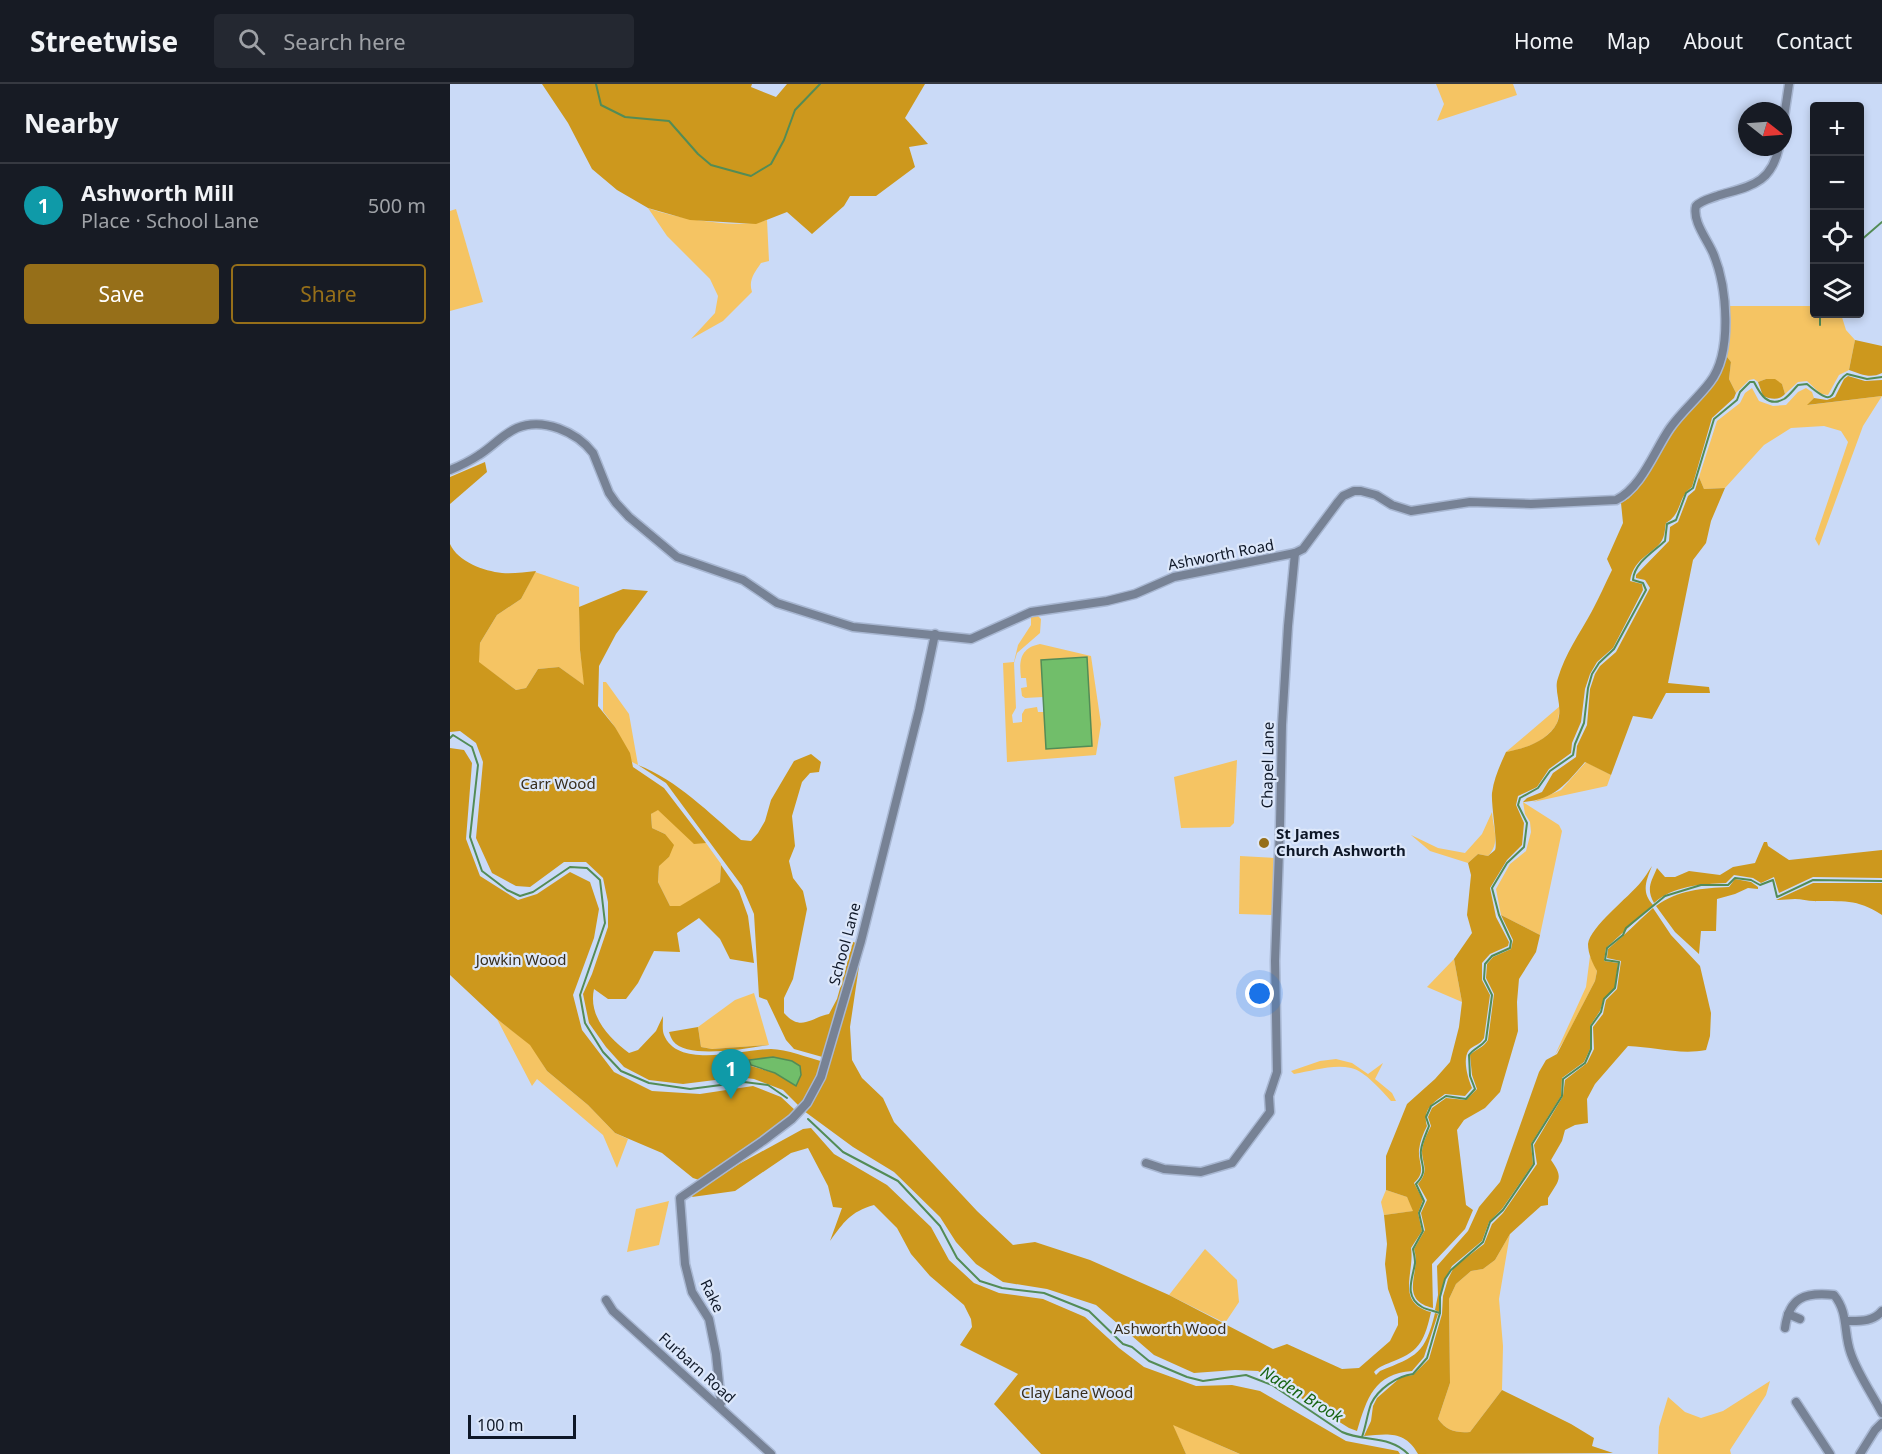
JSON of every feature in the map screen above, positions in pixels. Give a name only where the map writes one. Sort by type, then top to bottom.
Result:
[{"type":"street","points":[[1786,102],[1789,84]]},
{"type":"street","name":"Ashworth Road","points":[[450,470],[479,456],[520,427],[535,425],[558,429],[578,437],[589,447],[609,493],[616,503],[629,517],[677,557],[736,577],[777,603],[853,627],[971,639],[1031,612],[1117,598],[1134,594],[1174,577],[1295,554],[1303,549],[1344,496],[1354,491],[1376,495],[1392,505],[1411,511],[1470,502],[1531,504],[1616,500],[1626,495],[1642,474],[1671,426],[1712,380],[1720,357],[1726,321],[1721,278],[1714,255],[1695,216],[1696,206],[1706,199],[1754,185],[1764,179],[1772,169],[1776,156]]},
{"type":"street","name":"Chapel Lane","points":[[1146,1163],[1164,1169],[1201,1172],[1232,1163],[1270,1112],[1269,1096],[1277,1072],[1275,961],[1282,725],[1295,554]]},
{"type":"street","name":"School Lane","points":[[680,1198],[778,1131],[807,1103],[821,1077],[861,941],[919,710],[935,634]]},
{"type":"street","name":"Rake","points":[[680,1198],[685,1264],[692,1292],[708,1319],[713,1337],[721,1403],[719,1406]]},
{"type":"street","points":[[1785,1328],[1791,1305],[1801,1298],[1823,1294],[1834,1295],[1841,1304],[1846,1321],[1848,1347],[1852,1357],[1882,1413]]},
{"type":"street","name":"Furbarn Road","points":[[606,1300],[613,1311],[771,1454]]},
{"type":"street","points":[[1846,1321],[1876,1318],[1882,1311]]},
{"type":"street","points":[[1788,1314],[1800,1319]]},
{"type":"street","points":[[1801,1405],[1830,1454]]},
{"type":"street","points":[[1860,1454],[1882,1423]]},
{"type":"shaded area","points":[[1436,84],[1513,84],[1517,95],[1437,121],[1444,104]]},
{"type":"shaded area","points":[[648,208],[674,216],[708,222],[741,224],[767,220],[769,261],[761,263],[754,273],[751,284],[752,292],[723,321],[691,339],[715,313],[718,296],[710,279],[667,236]]},
{"type":"shaded area","points":[[456,209],[483,302],[450,311],[450,211]]},
{"type":"shaded area","points":[[1728,306],[1810,306],[1810,318],[1842,318],[1846,330],[1855,340],[1849,370],[1839,375],[1828,395],[1821,394],[1807,381],[1798,382],[1785,394],[1782,384],[1766,379],[1758,382],[1754,379],[1749,380],[1736,393],[1729,379],[1731,362],[1724,353]]},
{"type":"shaded area","points":[[1752,388],[1759,401],[1773,406],[1786,405],[1798,392],[1806,388],[1812,392],[1814,398],[1808,405],[1882,396],[1863,426],[1819,546],[1815,539],[1848,442],[1841,431],[1824,426],[1791,428],[1764,445],[1725,488],[1704,489],[1699,477],[1717,421],[1740,403],[1745,393]]},
{"type":"shaded area","points":[[535,572],[579,587],[580,650],[585,686],[559,667],[538,669],[526,688],[516,690],[478,662],[480,643],[497,615],[521,599]]},
{"type":"shaded area","points":[[1038,616],[1041,619],[1040,633],[1017,653],[1014,663],[1016,708],[1012,715],[1013,723],[1022,722],[1025,709],[1037,707],[1038,712],[1044,712],[1041,660],[1043,697],[1025,698],[1022,696],[1021,688],[1027,687],[1026,678],[1021,678],[1020,666],[1022,656],[1028,649],[1040,644],[1091,656],[1101,724],[1096,755],[1007,762],[1003,663],[1014,662],[1018,645],[1031,625],[1031,617]]},
{"type":"shaded area","points":[[1087,657],[1092,746],[1046,749],[1041,660]]},
{"type":"shaded area","points":[[603,682],[606,682],[629,714],[638,765],[632,762],[615,727],[603,711]]},
{"type":"shaded area","points":[[1560,706],[1557,723],[1546,736],[1527,747],[1506,752]]},
{"type":"shaded area","points":[[1237,760],[1234,823],[1230,827],[1181,828],[1174,777]]},
{"type":"shaded area","points":[[1586,762],[1611,775],[1607,786],[1533,802],[1561,790]]},
{"type":"shaded area","points":[[1523,802],[1559,825],[1562,831],[1540,935],[1501,915],[1496,889],[1510,864],[1526,851],[1531,832]]},
{"type":"shaded area","points":[[658,809],[694,843],[706,843],[721,864],[720,882],[680,907],[670,906],[658,882],[659,865],[669,857],[665,834],[652,828],[651,814]]},
{"type":"shaded area","points":[[1492,812],[1495,841],[1492,851],[1488,856],[1478,854],[1468,863],[1430,851],[1411,835],[1438,848],[1465,853],[1482,834]]},
{"type":"shaded area","points":[[1240,856],[1275,858],[1273,915],[1239,914]]},
{"type":"shaded area","points":[[1590,956],[1597,971],[1595,981],[1555,1055],[1586,987]]},
{"type":"shaded area","points":[[1454,959],[1462,1002],[1427,987]]},
{"type":"shaded area","points":[[754,993],[769,1045],[712,1049],[701,1047],[698,1027],[735,1000]]},
{"type":"shaded area","points":[[497,1019],[531,1045],[547,1071],[588,1105],[615,1133],[628,1139],[617,1168],[603,1135],[537,1079],[532,1086]]},
{"type":"shaded area","points":[[773,1057],[792,1061],[800,1066],[801,1075],[796,1086],[775,1073],[751,1065],[749,1060]]},
{"type":"shaded area","points":[[1336,1059],[1352,1063],[1368,1074],[1383,1063],[1375,1079],[1392,1093],[1396,1101],[1391,1101],[1367,1077],[1351,1068],[1330,1067],[1294,1074],[1291,1071],[1320,1061]]},
{"type":"shaded area","points":[[1386,1190],[1407,1197],[1414,1211],[1384,1215],[1381,1202]]},
{"type":"shaded area","points":[[669,1201],[659,1245],[627,1252],[636,1209]]},
{"type":"shaded area","points":[[1510,1234],[1499,1299],[1503,1346],[1502,1390],[1470,1432],[1452,1430],[1438,1419],[1450,1383],[1449,1299],[1456,1284],[1471,1271],[1483,1269],[1495,1260]]},
{"type":"shaded area","points":[[1205,1249],[1237,1280],[1239,1302],[1225,1323],[1169,1295]]},
{"type":"shaded area","points":[[1770,1381],[1766,1395],[1730,1450],[1731,1454],[1658,1454],[1659,1427],[1668,1397],[1685,1412],[1701,1418],[1723,1411]]},
{"type":"shaded area","points":[[1172,1424],[1235,1452],[1240,1454],[1186,1454]]},
{"type":"green space","points":[[542,84],[752,84],[751,87],[776,97],[787,84],[925,84],[905,118],[928,144],[909,147],[915,167],[876,196],[850,196],[844,206],[812,234],[787,212],[756,224],[690,220],[648,208],[617,190],[592,169],[568,123]]},
{"type":"green space","points":[[1855,340],[1882,346],[1882,373],[1869,376],[1849,370]]},
{"type":"green space","name":"Ashworth Wood","points":[[1724,353],[1731,362],[1729,379],[1736,393],[1734,398],[1712,418],[1692,487],[1684,495],[1675,515],[1666,523],[1663,538],[1656,548],[1641,560],[1632,573],[1630,581],[1642,584],[1643,590],[1613,648],[1597,662],[1590,674],[1585,689],[1581,722],[1572,743],[1571,753],[1549,769],[1537,787],[1518,796],[1516,805],[1524,823],[1522,845],[1507,860],[1490,888],[1496,917],[1509,942],[1508,946],[1490,954],[1482,963],[1482,980],[1490,995],[1484,1038],[1469,1050],[1466,1058],[1467,1074],[1472,1088],[1465,1096],[1445,1094],[1436,1100],[1427,1111],[1427,1126],[1419,1147],[1421,1171],[1414,1183],[1423,1200],[1418,1213],[1422,1231],[1411,1248],[1409,1286],[1413,1301],[1431,1312],[1429,1321],[1424,1336],[1416,1348],[1403,1357],[1378,1368],[1374,1372],[1376,1375],[1418,1352],[1427,1337],[1435,1313],[1438,1314],[1424,1357],[1412,1371],[1389,1377],[1374,1390],[1364,1408],[1357,1431],[1258,1371],[1194,1373],[1154,1355],[1096,1305],[1047,1289],[1003,1282],[976,1264],[956,1242],[940,1217],[894,1172],[853,1147],[804,1111],[822,1083],[831,1059],[862,946],[850,1027],[852,1060],[862,1078],[883,1098],[894,1122],[977,1211],[1013,1245],[1035,1242],[1090,1260],[1169,1295],[1273,1349],[1287,1344],[1342,1369],[1359,1368],[1390,1341],[1398,1325],[1398,1317],[1388,1289],[1384,1215],[1413,1211],[1407,1197],[1386,1190],[1386,1156],[1407,1104],[1450,1062],[1459,1027],[1462,1002],[1454,959],[1472,933],[1467,915],[1471,875],[1468,863],[1478,854],[1488,856],[1495,850],[1492,806],[1494,782],[1506,752],[1520,749],[1542,739],[1557,723],[1559,717],[1558,678],[1612,570],[1607,559],[1623,523],[1621,503],[1629,498],[1672,430],[1691,407]]},
{"type":"green space","points":[[1848,376],[1865,381],[1882,380],[1882,396],[1807,405],[1814,398],[1827,400],[1835,397],[1844,379]]},
{"type":"green space","points":[[1775,379],[1782,384],[1785,394],[1771,399],[1763,396],[1758,382]]},
{"type":"green space","points":[[485,462],[487,472],[450,504],[450,477]]},
{"type":"green space","points":[[1699,477],[1704,489],[1725,488],[1711,521],[1706,543],[1693,560],[1668,683],[1709,687],[1710,693],[1666,693],[1652,719],[1633,716],[1611,775],[1585,762],[1558,790],[1543,798],[1523,802],[1542,792],[1553,773],[1576,757],[1577,746],[1587,725],[1590,689],[1595,674],[1600,666],[1616,652],[1650,588],[1645,580],[1636,578],[1636,575],[1669,541],[1670,527],[1678,522],[1688,496],[1695,490]]},
{"type":"green space","name":"Carr Wood","points":[[450,544],[465,561],[487,570],[506,573],[536,571],[521,599],[497,615],[480,643],[479,662],[516,690],[526,688],[538,669],[559,667],[584,685],[579,607],[623,589],[648,591],[616,634],[599,666],[598,706],[615,727],[630,753],[633,767],[664,788],[706,843],[694,844],[658,810],[651,814],[652,828],[665,834],[674,845],[669,857],[659,866],[658,882],[670,906],[680,906],[720,882],[721,865],[739,891],[748,916],[754,963],[730,959],[720,939],[699,918],[677,933],[680,952],[654,951],[638,983],[626,999],[608,999],[594,989],[594,1008],[602,1026],[629,1053],[638,1050],[656,1031],[663,1016],[664,1035],[671,1046],[683,1052],[712,1055],[777,1049],[824,1062],[818,1079],[800,1107],[783,1090],[754,1079],[739,1077],[683,1084],[649,1080],[624,1067],[589,1023],[583,994],[608,927],[608,902],[603,878],[586,862],[564,862],[530,887],[516,886],[492,873],[476,838],[483,762],[476,743],[460,731],[450,732]],"holes":[[[773,1057],[792,1061],[800,1066],[801,1075],[796,1086],[775,1073],[751,1066]]]},
{"type":"green space","name":"Jowkin Wood","points":[[450,748],[464,750],[472,763],[466,839],[480,876],[518,900],[537,894],[570,872],[590,882],[599,909],[594,938],[573,995],[582,1030],[614,1072],[652,1091],[700,1094],[753,1086],[781,1097],[796,1111],[775,1129],[699,1180],[693,1178],[662,1153],[615,1133],[588,1105],[547,1071],[530,1045],[497,1019],[450,975]]},
{"type":"green space","points":[[811,754],[821,762],[819,772],[810,773],[802,782],[792,816],[795,846],[789,861],[793,878],[803,891],[807,909],[793,979],[784,998],[784,1013],[790,1019],[801,1023],[829,1014],[837,999],[853,942],[856,943],[826,1058],[794,1049],[786,1040],[767,1000],[759,997],[754,914],[742,886],[666,783],[638,765],[679,788],[741,840],[751,841],[765,821],[771,800],[794,761]]},
{"type":"green space","points":[[1764,842],[1789,860],[1882,850],[1882,878],[1813,877],[1779,893],[1774,877],[1761,883],[1753,878],[1734,875],[1726,883],[1679,889],[1654,903],[1650,889],[1657,868],[1665,877],[1675,877],[1689,871],[1720,875],[1733,867],[1755,863]]},
{"type":"green space","points":[[1652,866],[1646,891],[1653,905],[1606,948],[1604,961],[1618,963],[1615,988],[1604,999],[1600,1011],[1590,1026],[1590,1049],[1584,1062],[1562,1078],[1561,1096],[1531,1144],[1533,1164],[1502,1209],[1489,1222],[1482,1241],[1452,1266],[1445,1279],[1439,1312],[1435,1310],[1438,1295],[1437,1266],[1468,1231],[1479,1207],[1500,1182],[1539,1072],[1546,1060],[1557,1054],[1595,981],[1597,971],[1588,948],[1590,937],[1602,921],[1641,882]]},
{"type":"green space","points":[[1735,879],[1751,882],[1758,889],[1748,888],[1717,899],[1716,931],[1701,931],[1699,954],[1675,932],[1656,906],[1681,893],[1729,887]]},
{"type":"green space","points":[[1813,883],[1882,883],[1882,915],[1857,903],[1776,900]]},
{"type":"green space","points":[[1653,908],[1671,935],[1700,966],[1711,1013],[1710,1036],[1706,1050],[1677,1051],[1628,1046],[1595,1084],[1587,1099],[1588,1123],[1575,1125],[1565,1130],[1562,1141],[1551,1160],[1559,1175],[1548,1198],[1548,1205],[1541,1206],[1510,1234],[1495,1260],[1483,1269],[1471,1271],[1456,1284],[1449,1299],[1450,1383],[1438,1419],[1452,1430],[1470,1432],[1502,1390],[1571,1424],[1594,1438],[1592,1446],[1613,1453],[1418,1454],[1407,1441],[1395,1435],[1364,1436],[1377,1398],[1401,1377],[1413,1375],[1429,1359],[1442,1314],[1443,1296],[1454,1267],[1484,1244],[1492,1224],[1503,1213],[1537,1164],[1534,1145],[1563,1096],[1565,1080],[1587,1063],[1594,1049],[1593,1027],[1603,1014],[1606,1000],[1617,989],[1621,961],[1607,958],[1608,949]]},
{"type":"green space","points":[[1501,915],[1540,935],[1536,952],[1519,979],[1518,1031],[1500,1092],[1485,1108],[1464,1120],[1457,1130],[1466,1205],[1473,1210],[1465,1229],[1432,1264],[1433,1308],[1422,1304],[1413,1291],[1416,1258],[1414,1249],[1425,1230],[1421,1213],[1427,1200],[1418,1184],[1425,1171],[1422,1156],[1425,1138],[1431,1126],[1428,1117],[1432,1108],[1446,1098],[1466,1100],[1477,1089],[1472,1075],[1470,1055],[1488,1040],[1494,994],[1486,978],[1487,964],[1493,957],[1511,949],[1513,940]]},
{"type":"green space","points":[[698,1027],[701,1047],[712,1049],[769,1045],[718,1051],[691,1050],[680,1047],[673,1041],[669,1032]]},
{"type":"green space","name":"Clay Lane Wood","points":[[811,1128],[834,1154],[887,1185],[931,1227],[949,1260],[974,1283],[999,1293],[1043,1299],[1085,1317],[1144,1367],[1196,1386],[1232,1385],[1260,1391],[1346,1441],[1398,1451],[1400,1454],[1240,1454],[1173,1425],[1186,1454],[1041,1454],[994,1404],[1018,1374],[960,1345],[972,1327],[964,1305],[930,1276],[911,1254],[897,1228],[874,1205],[848,1218],[830,1241],[842,1208],[833,1207],[828,1186],[808,1148],[791,1153],[735,1191],[692,1197],[694,1193],[739,1164],[803,1129]]},
{"type":"waterway","points":[[596,84],[601,105],[625,117],[669,121],[698,154],[711,165],[751,176],[771,164],[784,140],[795,110],[820,84]]},
{"type":"waterway","points":[[1864,238],[1882,222]]},
{"type":"waterway","points":[[1820,318],[1820,325]]},
{"type":"waterway","points":[[1440,1313],[1416,1303],[1411,1292],[1415,1263],[1413,1249],[1423,1231],[1419,1213],[1424,1201],[1416,1184],[1423,1171],[1421,1150],[1429,1126],[1426,1117],[1431,1106],[1446,1096],[1466,1099],[1475,1089],[1470,1076],[1469,1055],[1486,1040],[1492,995],[1484,979],[1485,964],[1492,956],[1510,948],[1511,941],[1499,915],[1492,888],[1507,863],[1524,847],[1527,823],[1518,805],[1520,798],[1538,788],[1550,771],[1573,755],[1584,723],[1592,674],[1599,663],[1614,649],[1646,590],[1643,583],[1633,580],[1634,574],[1645,558],[1665,541],[1667,524],[1676,520],[1686,493],[1693,488],[1714,419],[1737,400],[1740,392],[1750,382],[1754,382],[1765,398],[1773,402],[1784,399],[1798,385],[1807,384],[1829,397],[1847,374],[1867,379],[1882,377]]},
{"type":"waterway","name":"Naden Brook","points":[[450,738],[453,735],[472,747],[478,765],[470,837],[482,871],[507,890],[520,896],[533,892],[570,867],[587,868],[600,880],[605,923],[580,995],[585,1023],[603,1052],[621,1071],[649,1083],[690,1089],[744,1082],[768,1085],[787,1098]]},
{"type":"waterway","points":[[1362,1437],[1371,1404],[1378,1393],[1395,1380],[1413,1374],[1427,1358],[1440,1313],[1440,1297],[1445,1279],[1451,1270],[1483,1242],[1490,1222],[1503,1210],[1534,1164],[1532,1144],[1562,1096],[1563,1079],[1585,1063],[1591,1049],[1591,1026],[1601,1012],[1604,999],[1615,988],[1619,962],[1605,960],[1607,948],[1623,935],[1626,928],[1665,896],[1701,885],[1728,885],[1735,878],[1751,880],[1760,885],[1773,880],[1777,897],[1813,880],[1882,881]]},
{"type":"waterway","name":"Naden Brook","points":[[808,1119],[843,1152],[898,1181],[940,1226],[957,1258],[980,1281],[1002,1288],[1044,1293],[1089,1311],[1123,1344],[1132,1347],[1149,1361],[1187,1377],[1203,1381],[1246,1375],[1272,1385],[1342,1432],[1385,1441],[1408,1454]]},
{"type":"place","name":"St James Church Ashworth","points":[[1264,843]]},
{"type":"place","name":"Ashworth Mill","points":[[731,1099]]}]
